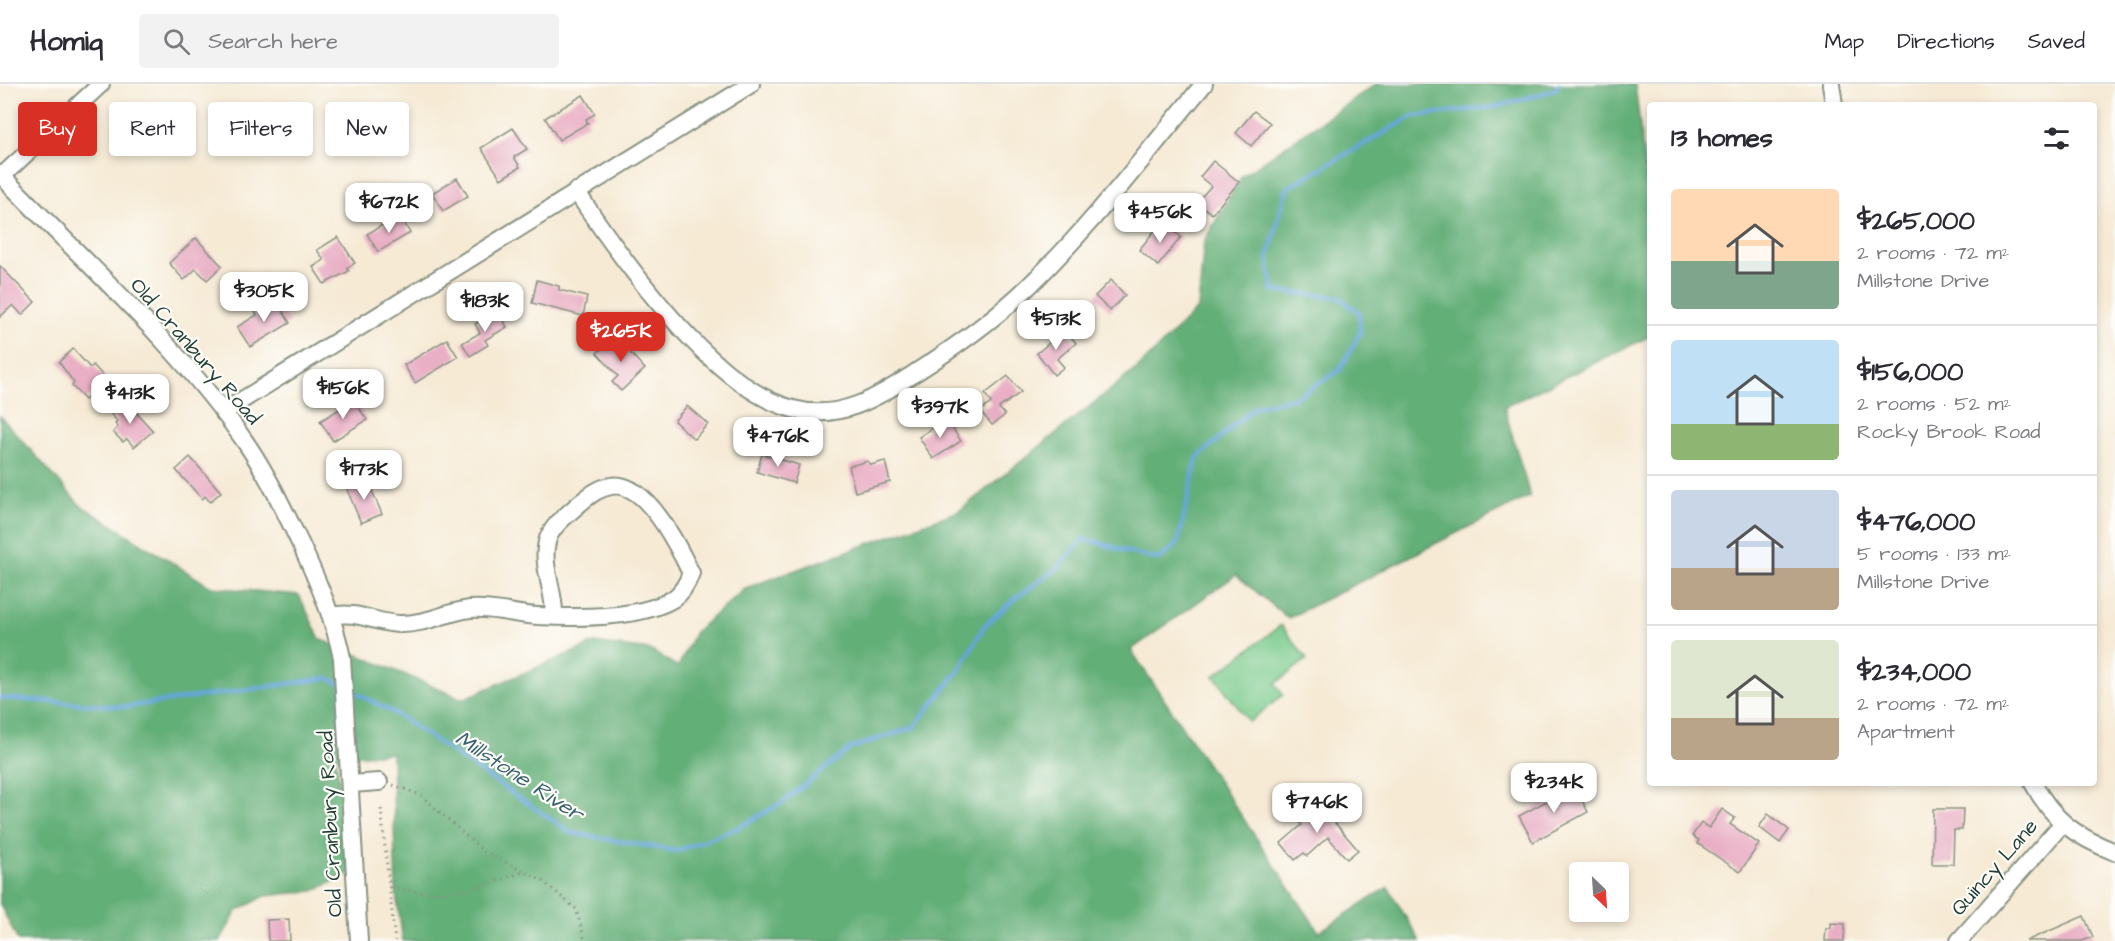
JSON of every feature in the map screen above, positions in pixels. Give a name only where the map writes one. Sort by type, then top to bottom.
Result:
[{"type":"street","points":[[1,175],[101,84]]},
{"type":"street","points":[[223,412],[751,84]]},
{"type":"street","points":[[576,191],[616,250],[647,289],[716,361],[753,391],[770,401],[794,410],[836,411],[875,399],[948,352],[1028,287],[1062,252],[1204,84]]},
{"type":"street","points":[[1831,84],[1834,102]]},
{"type":"street","name":"Old Cranbury Road","points":[[1,175],[138,315],[223,412],[247,444],[272,487],[332,616],[342,658],[347,708],[359,941]]},
{"type":"street","points":[[332,616],[356,614],[402,624],[469,609],[496,609],[524,615],[592,618],[632,611],[673,599],[685,587],[691,573],[675,539],[642,498],[627,488],[613,486],[597,490],[561,520],[547,541],[547,564],[555,598],[554,615]]},
{"type":"street","points":[[351,784],[379,782]]},
{"type":"street","points":[[2035,786],[2042,800],[2063,823],[2084,840],[2115,852]]},
{"type":"street","name":"Quincy Lane","points":[[1959,941],[2063,823]]},
{"type":"path","points":[[379,782],[421,795],[483,851],[543,881],[576,909],[585,941]]},
{"type":"path","points":[[381,808],[395,941]]},
{"type":"path","points":[[391,887],[421,894],[465,891],[524,872]]},
{"type":"green space","points":[[1376,84],[1635,84],[1647,185],[1647,337],[1504,407],[1530,496],[1288,618],[1236,575],[1131,650],[1319,932],[1388,887],[1420,941],[403,941],[396,893],[392,753],[336,757],[352,873],[313,891],[265,896],[237,911],[220,941],[18,941],[0,904],[0,416],[80,505],[211,587],[299,595],[320,639],[463,699],[594,643],[650,650],[678,667],[695,632],[746,588],[959,511],[1141,365],[1198,308],[1204,241],[1242,176]]},
{"type":"green space","points":[[1281,625],[1307,659],[1275,684],[1283,695],[1249,722],[1214,676]]},
{"type":"building","points":[[583,95],[595,114],[586,119],[588,123],[559,140],[545,118]]},
{"type":"building","points":[[1254,111],[1270,123],[1251,146],[1236,133]]},
{"type":"building","points":[[513,128],[527,149],[514,157],[520,167],[501,179],[481,148]]},
{"type":"building","points":[[1213,161],[1239,182],[1212,214],[1197,202],[1211,186],[1200,177]]},
{"type":"building","points":[[457,178],[468,196],[443,211],[432,193]]},
{"type":"building","points":[[400,215],[410,233],[378,252],[367,234]]},
{"type":"building","points":[[1165,224],[1181,237],[1158,266],[1139,250],[1156,229],[1159,231]]},
{"type":"building","points":[[338,237],[355,263],[347,268],[349,271],[324,284],[313,267],[324,260],[317,250]]},
{"type":"building","points":[[196,238],[222,266],[207,280],[196,269],[184,280],[169,263]]},
{"type":"building","points":[[0,266],[35,302],[22,315],[13,305],[0,317]]},
{"type":"building","points":[[537,280],[559,286],[559,290],[587,297],[583,316],[532,303]]},
{"type":"building","points":[[1111,280],[1125,295],[1110,311],[1095,296]]},
{"type":"building","points":[[274,297],[290,323],[250,347],[237,327],[257,315],[254,310]]},
{"type":"building","points":[[497,310],[507,327],[485,340],[488,345],[470,356],[462,343],[480,333],[475,324]]},
{"type":"building","points":[[1065,330],[1076,343],[1057,359],[1064,367],[1054,375],[1037,353]]},
{"type":"building","points":[[615,336],[645,369],[621,391],[612,382],[618,376],[597,353]]},
{"type":"building","points":[[447,339],[458,357],[415,383],[404,365]]},
{"type":"building","points":[[73,349],[90,368],[93,365],[107,380],[85,400],[72,386],[74,383],[59,362]]},
{"type":"building","points":[[1008,376],[1021,392],[999,408],[1005,415],[992,425],[980,411],[991,403],[985,394]]},
{"type":"building","points":[[125,400],[153,431],[134,447],[127,439],[123,442],[113,432],[118,427],[115,424],[117,421],[110,413]]},
{"type":"building","points":[[354,400],[367,420],[333,441],[320,421]]},
{"type":"building","points":[[687,406],[708,424],[694,439],[674,421]]},
{"type":"building","points":[[946,419],[961,441],[933,459],[919,437]]},
{"type":"building","points":[[762,454],[799,465],[794,483],[757,472]]},
{"type":"building","points":[[190,457],[221,492],[210,502],[205,496],[202,499],[176,470]]},
{"type":"building","points":[[868,461],[871,465],[885,461],[890,482],[855,492],[849,466]]},
{"type":"building","points":[[367,479],[382,514],[361,523],[346,487]]},
{"type":"building","points":[[1574,786],[1588,812],[1533,842],[1519,816]]},
{"type":"building","points":[[1318,803],[1358,850],[1347,859],[1328,837],[1307,856],[1304,853],[1295,860],[1281,843],[1302,825],[1291,812],[1306,813]]},
{"type":"building","points":[[1722,809],[1735,818],[1730,824],[1759,844],[1740,872],[1697,843],[1699,840],[1692,836],[1701,823],[1709,828]]},
{"type":"building","points":[[1933,809],[1963,809],[1962,830],[1954,830],[1953,864],[1932,864]]},
{"type":"building","points":[[1768,814],[1789,830],[1780,843],[1759,827]]},
{"type":"building","points":[[2084,916],[2093,937],[2082,941],[2026,941]]},
{"type":"building","points":[[289,919],[290,941],[268,941],[267,920]]},
{"type":"building","points":[[1831,923],[1845,924],[1844,941],[1825,941],[1826,928],[1831,928]]},
{"type":"waterway","name":"Millstone River","points":[[349,689],[396,714],[571,833],[677,851],[740,827],[783,802],[851,748],[914,727],[960,669],[984,626],[1017,597],[1059,567],[1083,539],[1160,559],[1178,543],[1197,458],[1255,407],[1297,397],[1340,370],[1360,333],[1359,312],[1338,297],[1273,291],[1268,258],[1287,188],[1413,116],[1496,107],[1554,90],[1559,84]]},
{"type":"waterway","name":"Millstone River","points":[[0,698],[126,707],[328,678],[339,683]]}]
